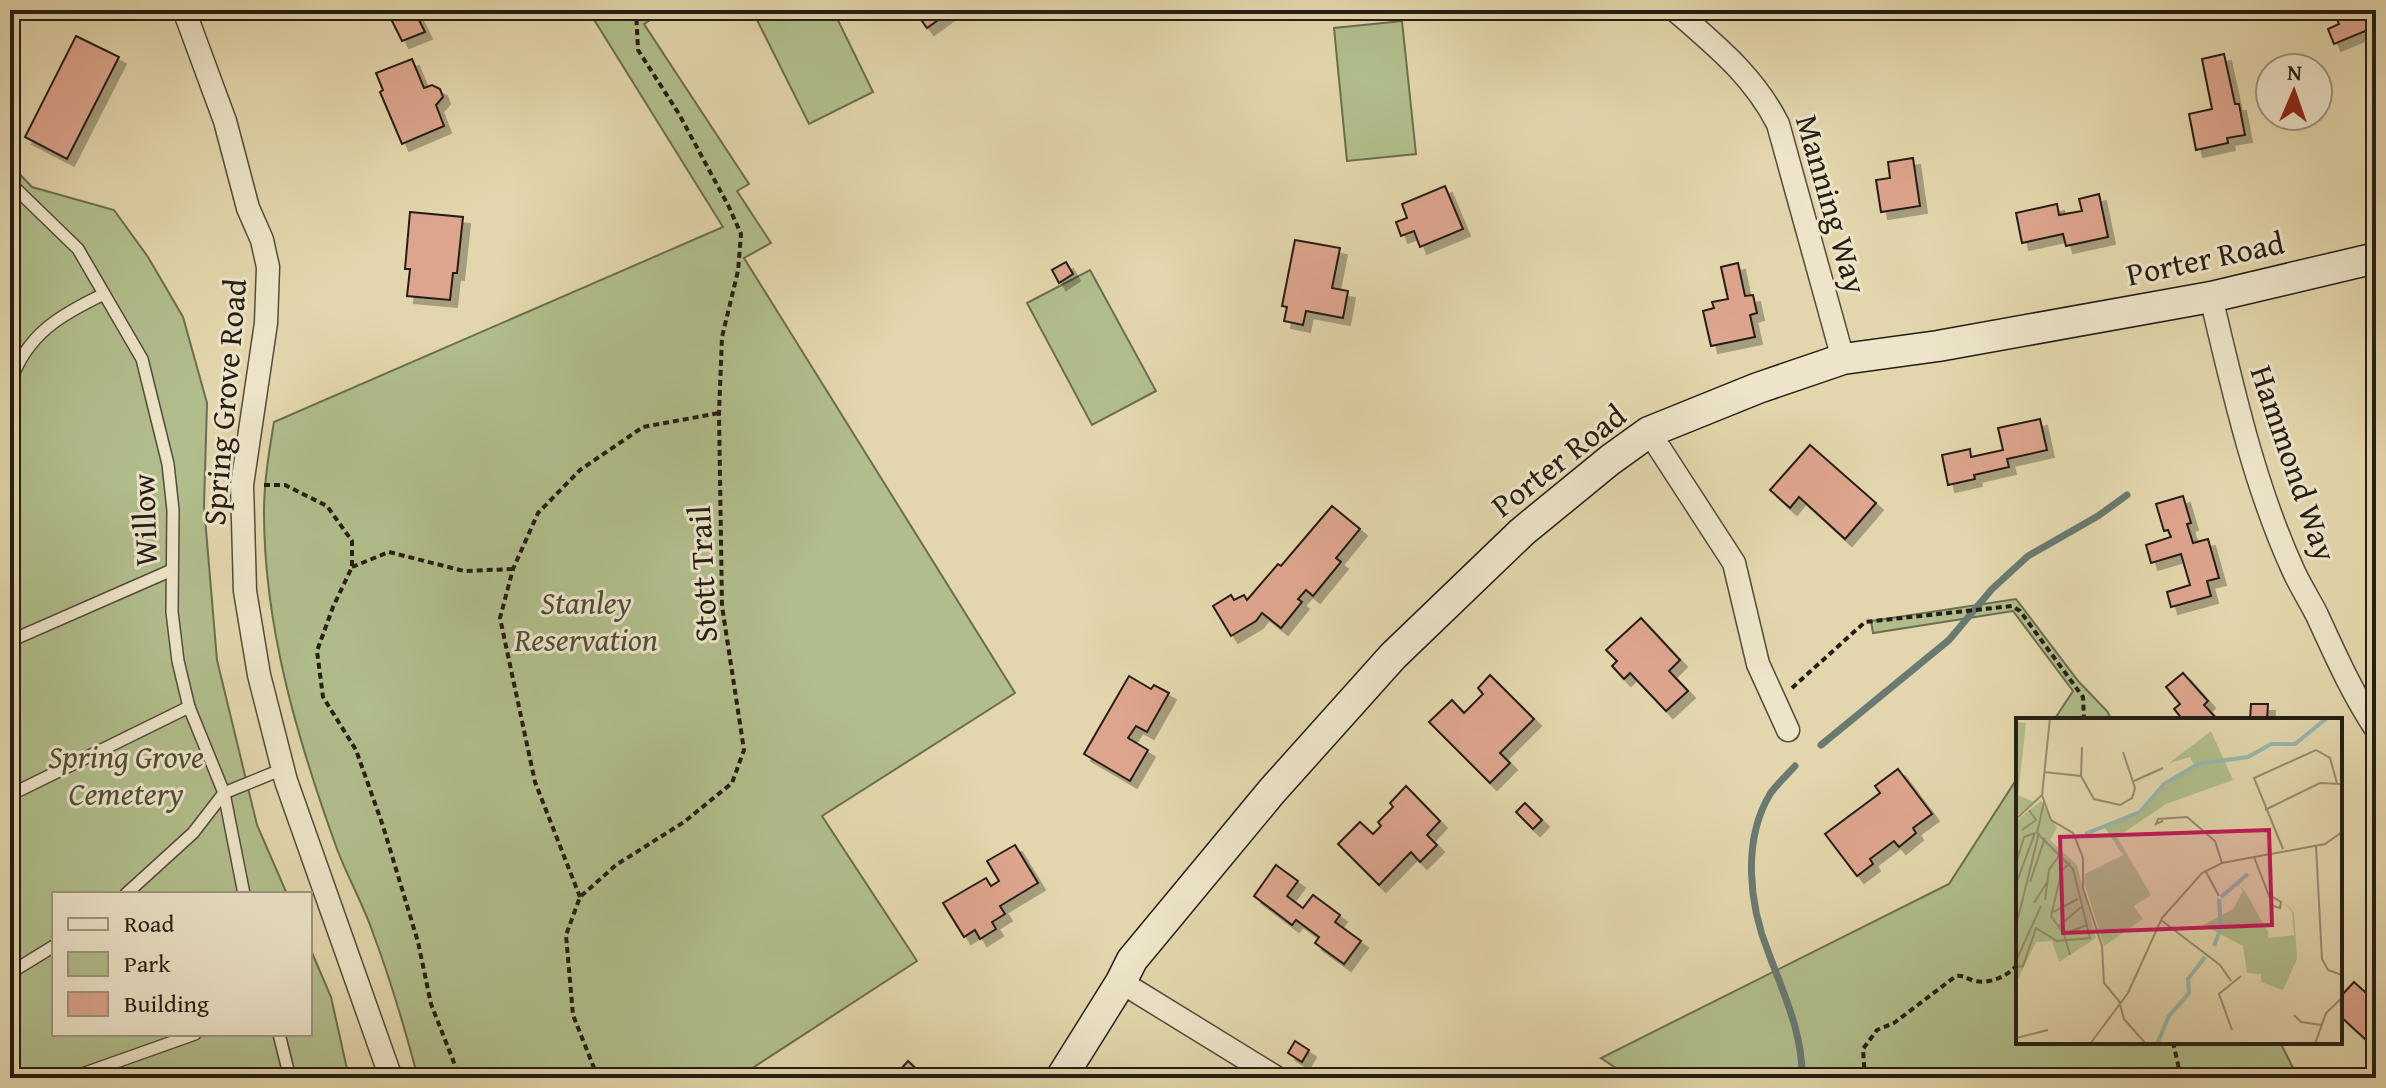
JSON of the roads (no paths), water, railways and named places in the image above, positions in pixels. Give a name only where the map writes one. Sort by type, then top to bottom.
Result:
[{"type":"street","name":"Spring Grove Road","points":[[184,10],[225,121],[248,208],[262,240],[268,267],[265,330],[242,485],[245,591],[259,675],[283,769],[391,1078]]},
{"type":"street","name":"Manning Way","points":[[1675,10],[1748,76],[1778,124],[1843,359]]},
{"type":"street","name":"Porter Road","points":[[1061,1078],[1132,960],[1272,791],[1393,656],[1522,532],[1649,432],[1758,388],[1843,359],[1938,346],[2211,297],[2376,258]]},
{"type":"street","name":"Hammond Way","points":[[2211,297],[2241,422],[2269,509],[2294,572],[2334,655],[2376,729]]},
{"type":"street","points":[[1649,432],[1734,563],[1758,664],[1788,730]]},
{"type":"street","points":[[1121,982],[1277,1078]]},
{"type":"lane","name":"Willow","points":[[10,183],[78,249],[142,359],[168,464],[173,510],[175,636],[189,707],[224,793],[244,892]]},
{"type":"lane","points":[[10,383],[15,367],[38,334],[67,311],[104,294]]},
{"type":"lane","points":[[10,641],[172,570]]},
{"type":"lane","points":[[10,795],[189,707]]},
{"type":"lane","points":[[128,892],[193,833],[224,793],[283,769]]},
{"type":"lane","points":[[10,973],[52,947]]},
{"type":"lane","points":[[71,1078],[189,1036]]},
{"type":"lane","points":[[280,1036],[290,1078]]},
{"type":"waterway","points":[[1821,745],[1949,640],[1992,589],[2028,556],[2098,516],[2127,495]]},
{"type":"waterway","points":[[1795,766],[1770,794],[1761,812],[1752,852],[1752,873],[1762,935],[1796,1030],[1802,1078]]},
{"type":"park label","name":"Stanley Reservation","points":[[586,620]]},
{"type":"park label","name":"Spring Grove Cemetery","points":[[126,774]]}]
